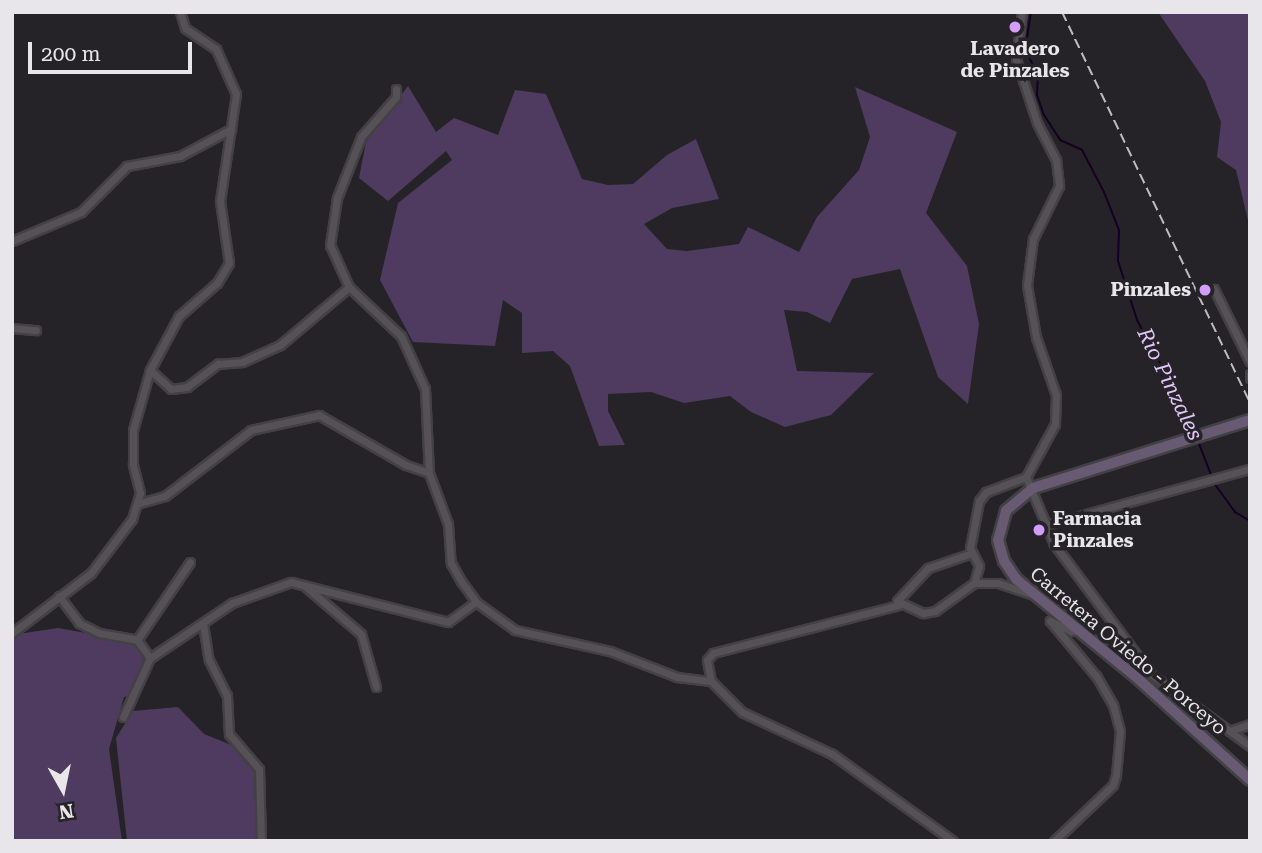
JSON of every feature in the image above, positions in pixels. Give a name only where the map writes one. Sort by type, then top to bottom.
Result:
[{"type":"main road","name":"Carretera Oviedo - Porceyo","points":[[1246,421],[1033,488],[1006,511],[998,540],[1008,569],[1250,779]]},
{"type":"street","points":[[140,503],[133,464],[133,430],[150,370],[179,316],[217,283],[229,263],[220,201],[236,94],[216,49],[185,28],[180,12]]},
{"type":"street","points":[[974,583],[979,566],[972,553],[979,501],[986,492],[1026,477],[1055,424],[1056,395],[1036,338],[1027,285],[1033,239],[1059,186],[1056,160],[1037,123],[1016,59],[1022,12]]},
{"type":"street","points":[[396,89],[396,97],[361,137],[332,219],[330,245],[349,287],[401,336],[416,368],[428,401],[429,473],[448,524],[451,563],[477,602],[514,629],[610,651],[677,677],[711,681]]},
{"type":"street","points":[[12,241],[81,212],[127,166],[180,156],[231,129]]},
{"type":"street","points":[[150,370],[171,389],[187,387],[218,364],[242,362],[280,345],[349,287]]},
{"type":"street","points":[[1214,289],[1250,362]]},
{"type":"street","points":[[12,328],[36,330]]},
{"type":"street","points":[[12,633],[101,562],[140,503],[165,496],[251,430],[319,415],[406,465],[429,473]]},
{"type":"street","points":[[1046,524],[1205,484],[1250,469]]},
{"type":"street","points":[[1026,477],[1033,488],[1054,544],[1151,674],[1233,730],[1250,746]]},
{"type":"street","points":[[899,605],[897,601],[911,583],[928,568],[972,553]]},
{"type":"street","points":[[137,640],[190,562]]},
{"type":"street","points":[[953,841],[832,754],[742,712],[711,681],[707,660],[713,653],[899,605],[923,613],[935,611],[974,583],[998,583],[1037,596]]},
{"type":"street","points":[[123,717],[150,658],[232,603],[276,586],[304,585],[448,622],[477,602]]},
{"type":"street","points":[[304,585],[362,634],[376,687]]},
{"type":"street","points":[[59,596],[79,623],[99,633],[137,640],[150,658]]},
{"type":"street","points":[[1054,841],[1113,785],[1116,775],[1120,731],[1113,705],[1096,676],[1050,621],[1071,631],[1080,629]]},
{"type":"street","points":[[203,624],[209,660],[227,696],[229,734],[258,769],[261,841]]},
{"type":"street","points":[[1233,730],[1250,724]]},
{"type":"shaded area","points":[[1158,12],[1250,12],[1250,229],[1236,170],[1217,157],[1221,122],[1205,81]]},
{"type":"shaded area","points":[[408,86],[436,132],[454,118],[498,135],[515,90],[546,94],[582,179],[608,185],[633,184],[667,155],[696,139],[719,199],[672,208],[644,224],[667,249],[687,251],[739,244],[748,227],[799,252],[817,217],[859,170],[870,137],[855,87],[957,132],[926,213],[967,266],[979,324],[968,404],[938,377],[900,269],[852,279],[830,323],[807,312],[784,310],[797,371],[874,373],[831,415],[785,427],[751,412],[730,396],[684,403],[651,392],[608,394],[608,411],[625,445],[599,446],[570,366],[553,351],[522,353],[522,313],[503,300],[495,346],[413,342],[380,280],[398,203],[452,160],[446,151],[388,201],[359,178],[366,142]]},
{"type":"shaded area","points":[[58,628],[136,642],[147,658],[130,696],[124,697],[109,749],[122,841],[12,841],[12,635]]},
{"type":"shaded area","points":[[178,707],[204,734],[239,748],[250,762],[256,776],[260,829],[257,841],[127,841],[116,738],[133,711]]},
{"type":"waterway","name":"Rio Pinzales","points":[[1031,12],[1025,50],[1038,74],[1037,95],[1044,115],[1060,140],[1082,150],[1104,192],[1119,230],[1118,261],[1137,320],[1160,363],[1163,380],[1195,432]]},
{"type":"waterway","name":"Rio Pinzales","points":[[1198,441],[1212,478]]},
{"type":"waterway","name":"Rio Pinzales","points":[[1214,483],[1235,512],[1250,521]]},
{"type":"railway","points":[[1062,12],[1250,403]]},
{"type":"place","name":"Lavadero de Pinzales","points":[[1015,27]]},
{"type":"place","name":"Pinzales","points":[[1205,290]]},
{"type":"place","name":"Farmacia Pinzales","points":[[1039,530]]}]
